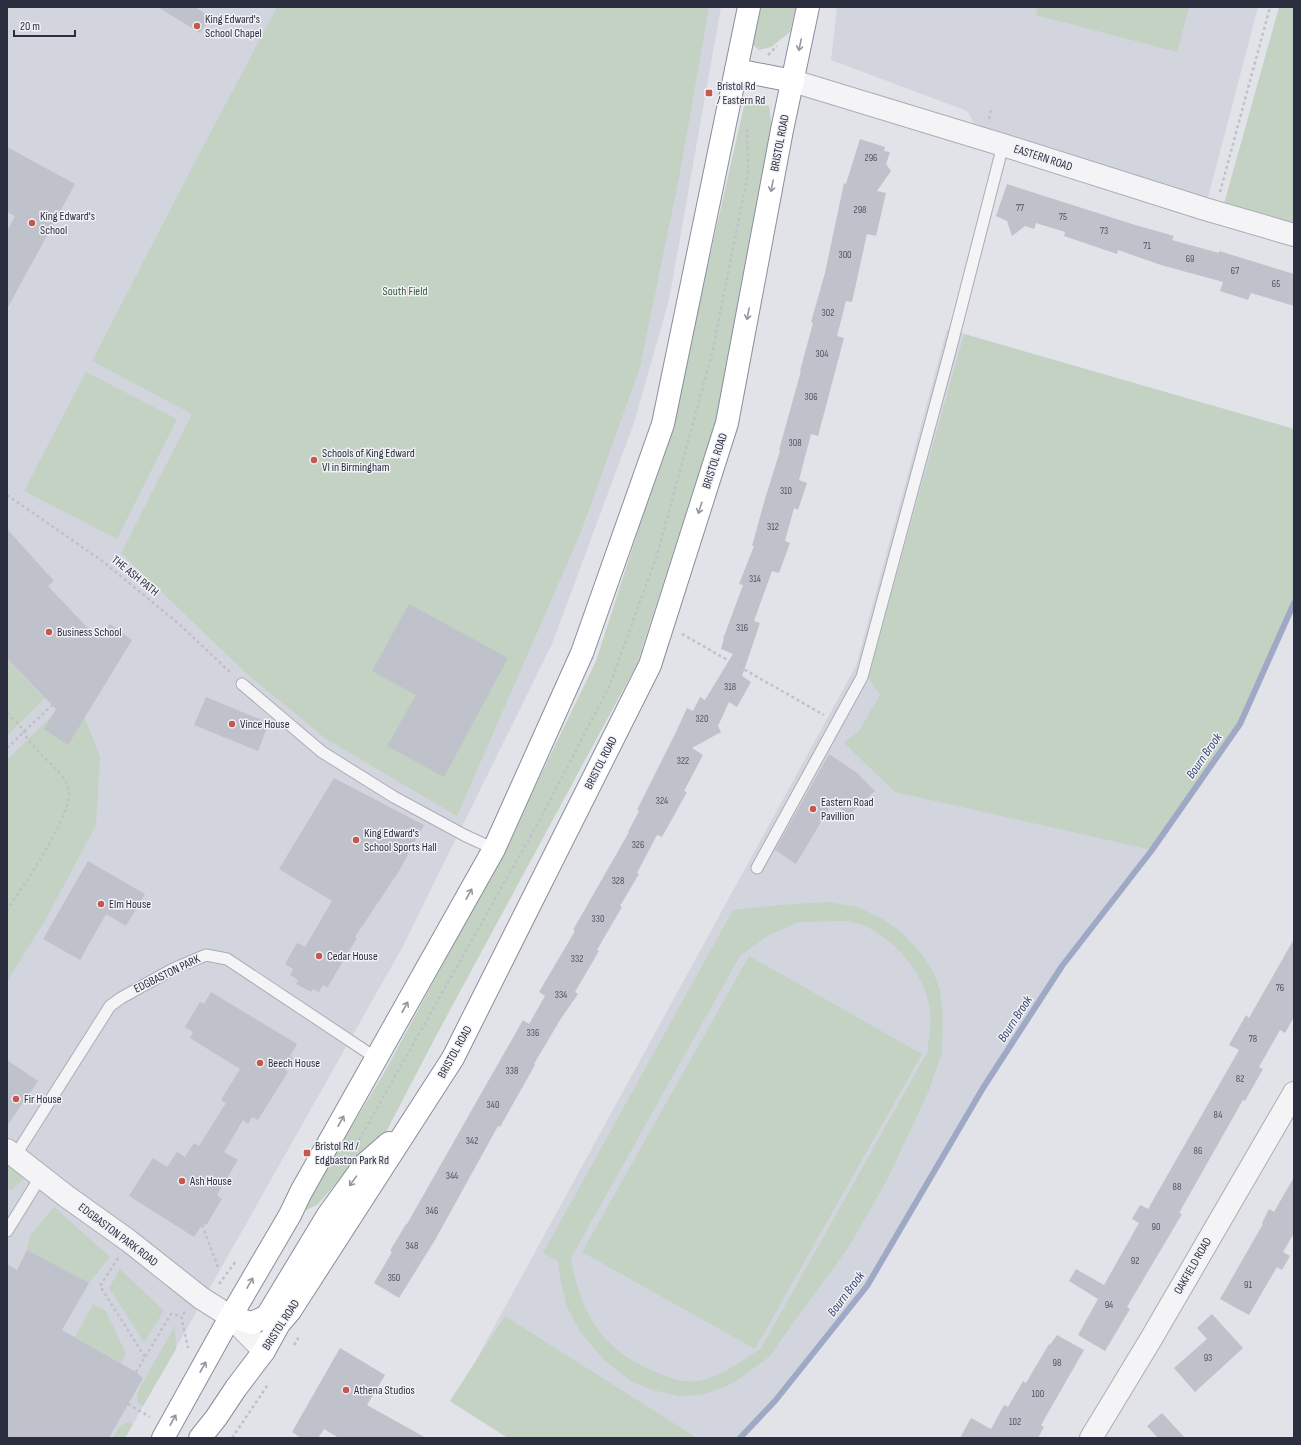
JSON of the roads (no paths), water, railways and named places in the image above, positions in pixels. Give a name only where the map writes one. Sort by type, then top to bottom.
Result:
[{"type":"highway","points":[[163,1438],[290,1215],[301,1192],[494,849],[582,653],[663,424],[749,7]]},
{"type":"highway","name":"BRISTOL ROAD","points":[[200,1438],[264,1351],[279,1324],[290,1311],[453,1058],[650,665],[727,423],[808,7]]},
{"type":"highway","points":[[736,70],[793,81]]},
{"type":"highway","points":[[231,1317],[252,1323],[267,1316],[328,1215],[365,1164],[410,1124]]},
{"type":"street","name":"EASTERN ROAD","points":[[793,81],[1215,212],[1294,235]]},
{"type":"street","name":"OAKFIELD ROAD","points":[[1091,1438],[1151,1339],[1294,1093]]},
{"type":"street","name":"EDGBASTON PARK ROAD","points":[[11,1153],[206,1301],[231,1317],[264,1351]]},
{"type":"lane","points":[[757,868],[862,677],[948,358],[1003,145]]},
{"type":"lane","points":[[242,684],[322,752],[394,797],[464,835],[494,849]]},
{"type":"lane","name":"EDGBASTON PARK","points":[[11,1153],[110,1006],[121,998],[173,969],[206,956],[227,959],[359,1045],[376,1058]]},
{"type":"lane","points":[[7,1231],[41,1176]]},
{"type":"waterway","name":"Bourn Brook","points":[[740,1438],[775,1401],[867,1286],[983,1088],[1062,966],[1152,850],[1240,724],[1294,603]]},
{"type":"place","name":"King Edward's School Chapel","points":[[197,26]]},
{"type":"place","name":"Bristol Rd / Eastern Rd","points":[[709,93]]},
{"type":"place","name":"King Edward's School","points":[[32,223]]},
{"type":"place","name":"Schools of King Edward VI in Birmingham","points":[[314,460]]},
{"type":"place","name":"Business School","points":[[49,632]]},
{"type":"place","name":"Vince House","points":[[232,724]]},
{"type":"place","name":"Eastern Road Pavillion","points":[[813,809]]},
{"type":"place","name":"King Edward's School Sports Hall","points":[[356,840]]},
{"type":"place","name":"Elm House","points":[[101,904]]},
{"type":"place","name":"Cedar House","points":[[319,956]]},
{"type":"place","name":"Beech House","points":[[260,1063]]},
{"type":"place","name":"Fir House","points":[[16,1099]]},
{"type":"place","name":"Bristol Rd / Edgbaston Park Rd","points":[[307,1153]]},
{"type":"place","name":"Ash House","points":[[182,1181]]},
{"type":"place","name":"Athena Studios","points":[[346,1390]]},
{"type":"park label","name":"South Field","points":[[405,291]]}]
